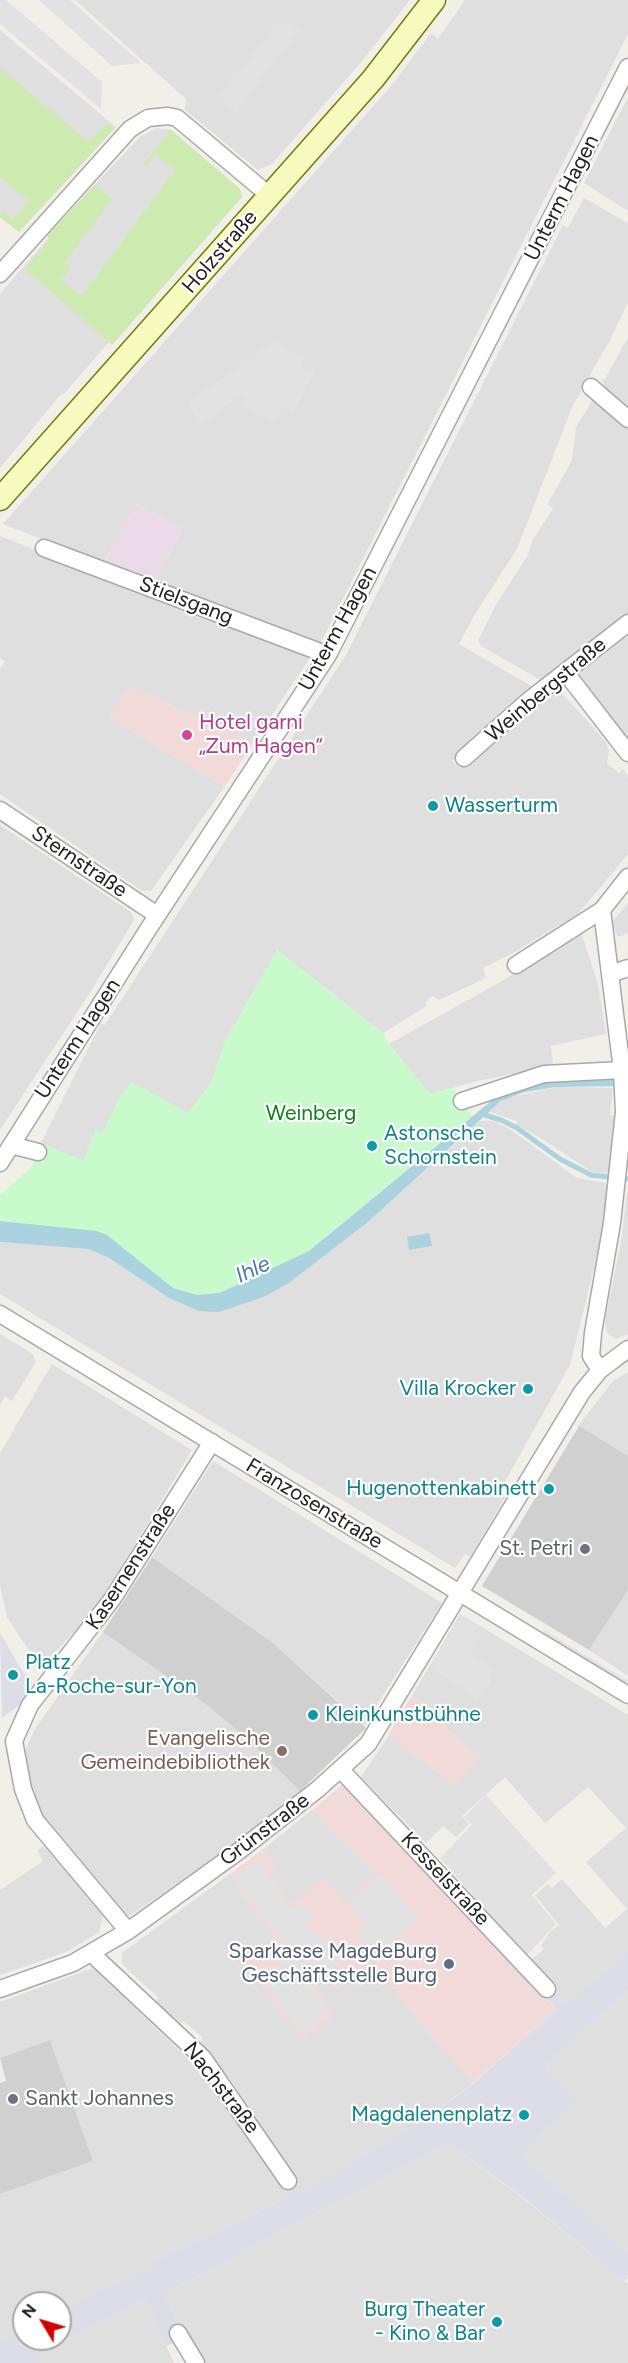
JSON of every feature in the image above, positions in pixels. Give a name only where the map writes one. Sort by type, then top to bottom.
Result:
[{"type":"street","name":"Holzstraße","points":[[0,499],[373,79],[434,0]]},
{"type":"street","name":"Unterm Hagen","points":[[0,1163],[157,915],[328,655],[628,67]]},
{"type":"street","points":[[0,274],[130,129],[148,118],[168,116],[177,118],[270,196]]},
{"type":"street","points":[[591,387],[628,419]]},
{"type":"street","name":"Stielsgang","points":[[44,548],[328,655]]},
{"type":"street","name":"Weinbergstraße","points":[[464,758],[528,701],[628,622]]},
{"type":"street","points":[[566,673],[628,753]]},
{"type":"street","name":"Sternstraße","points":[[0,810],[157,915]]},
{"type":"street","points":[[516,965],[602,910],[628,877]]},
{"type":"street","points":[[600,1370],[591,1356],[618,1180],[623,1078],[602,910]]},
{"type":"street","points":[[610,974],[628,968]]},
{"type":"street","points":[[462,1101],[544,1074],[623,1078]]},
{"type":"street","points":[[11,1145],[38,1152]]},
{"type":"street","name":"Franzosenstraße","points":[[0,1314],[628,1695]]},
{"type":"street","name":"Grünstraße","points":[[0,1989],[73,1963],[128,1931],[239,1851],[340,1769],[376,1733],[582,1392],[600,1370],[628,1349]]},
{"type":"street","name":"Kasernenstraße","points":[[128,1931],[46,1837],[29,1807],[15,1761],[14,1741],[30,1705],[113,1598],[212,1442]]},
{"type":"street","name":"Kesselstraße","points":[[340,1769],[547,1989]]},
{"type":"street","name":"Nachstraße","points":[[92,1954],[203,2058],[288,2181]]},
{"type":"street","points":[[178,2333],[196,2363]]},
{"type":"shaded area","points":[[0,0],[6,0],[102,82],[101,109],[0,24]]},
{"type":"shaded area","points":[[39,0],[70,0],[141,63],[112,66]]},
{"type":"shaded area","points":[[75,0],[410,0],[363,60],[272,164],[258,170],[185,110],[186,99]]},
{"type":"shaded area","points":[[465,0],[628,0],[628,34],[320,644],[154,583],[182,529],[136,504],[104,564],[3,524],[392,85],[431,33],[438,39]]},
{"type":"shaded area","points":[[281,21],[300,30],[235,112],[217,97]]},
{"type":"shaded area","points":[[0,30],[116,127],[19,232],[0,217]]},
{"type":"shaded area","points":[[628,97],[628,211],[584,183]]},
{"type":"shaded area","points":[[157,128],[171,130],[240,189],[242,197],[112,345],[109,342],[63,395],[61,394],[0,468],[0,294],[98,181],[141,136]]},
{"type":"shaded area","points":[[584,198],[628,223],[628,302],[611,338],[573,405],[517,549],[475,614],[459,644],[535,688],[452,761],[460,768],[528,706],[550,693],[561,692],[606,742],[609,751],[607,764],[619,773],[623,769],[628,777],[628,854],[578,914],[515,952],[483,968],[486,978],[439,1000],[432,996],[425,1003],[427,1006],[383,1033],[277,950],[225,1042],[210,1085],[188,1113],[131,1082],[102,1134],[96,1131],[83,1161],[41,1143],[101,1023],[105,1025],[346,655],[563,225],[568,228]]},
{"type":"shaded area","points":[[628,337],[628,410],[610,396],[602,380],[605,379]]},
{"type":"shaded area","points":[[278,338],[285,347],[306,355],[301,366],[315,372],[293,414],[282,408],[274,421],[241,404],[245,395],[234,400],[198,427],[195,414],[188,403]]},
{"type":"shaded area","points":[[594,398],[628,426],[628,615],[544,682],[481,646],[478,641],[497,603],[528,555],[533,539],[553,509],[548,504],[572,460],[576,427]]},
{"type":"shaded area","points":[[136,504],[182,529],[154,583],[105,563]]},
{"type":"shaded area","points":[[0,536],[311,656],[253,743],[130,687],[110,718],[225,786],[151,891],[142,891],[0,794],[0,668],[5,662],[0,658]]},
{"type":"shaded area","points":[[628,633],[628,743],[575,676]]},
{"type":"shaded area","name":"Hotel garni „Zum Hagen“","points":[[130,687],[253,743],[225,786],[110,718]]},
{"type":"shaded area","points":[[0,825],[131,912],[134,920],[91,991],[0,1130]]},
{"type":"shaded area","points":[[628,903],[628,933],[618,937],[612,922]]},
{"type":"shaded area","points":[[581,932],[598,984],[606,1034],[551,1046],[553,1066],[477,1081],[430,1094],[389,1044],[502,981]]},
{"type":"shaded area","points":[[556,1087],[613,1088],[610,1115],[615,1116],[611,1174],[592,1172],[539,1137],[516,1125],[517,1121],[490,1112],[507,1098]]},
{"type":"shaded area","points":[[480,1121],[494,1121],[511,1130],[577,1178],[610,1184],[598,1252],[570,1365],[501,1489],[505,1498],[470,1557],[465,1554],[455,1568],[0,1294],[0,1242],[88,1249],[109,1258],[169,1298],[368,1222]]},
{"type":"shaded area","points":[[628,1185],[628,1334],[616,1339],[607,1333],[605,1319],[621,1243]]},
{"type":"shaded area","points":[[0,1334],[33,1354],[36,1362],[12,1401],[5,1396],[0,1405]]},
{"type":"shaded area","points":[[52,1364],[192,1450],[95,1611],[43,1664],[38,1664],[7,1617],[0,1585],[0,1453]]},
{"type":"shaded area","points":[[628,1372],[628,1456],[578,1426],[613,1381]]},
{"type":"shaded area","points":[[579,1426],[628,1456],[628,1590],[589,1650],[482,1586]]},
{"type":"shaded area","points":[[213,1461],[442,1603],[364,1725],[273,1643],[152,1557]]},
{"type":"shaded area","points":[[152,1557],[273,1643],[366,1728],[300,1791],[247,1739],[207,1705],[103,1632]]},
{"type":"shaded area","points":[[628,1590],[628,1676],[589,1650]]},
{"type":"shaded area","points":[[460,1614],[628,1715],[628,1951],[565,2004],[530,1961],[544,1949],[541,1946],[550,1932],[559,1925],[535,1895],[548,1884],[552,1888],[562,1879],[605,1928],[627,1909],[586,1862],[626,1828],[588,1787],[545,1823],[505,1777],[462,1816],[469,1824],[456,1837],[443,1826],[426,1843],[361,1777],[389,1735],[454,1785],[480,1757],[450,1731],[434,1714],[436,1711],[412,1696]]},
{"type":"shaded area","points":[[461,1615],[484,1630],[470,1653],[493,1668],[489,1685],[477,1700],[436,1671],[434,1660]]},
{"type":"shaded area","points":[[544,1630],[628,1681],[628,1687],[544,1635]]},
{"type":"shaded area","points":[[103,1632],[207,1705],[247,1739],[302,1792],[225,1851],[128,1917],[97,1885],[46,1823],[36,1802],[25,1762],[25,1751],[35,1729]]},
{"type":"shaded area","name":"Platz La-Roche-sur-Yon","points":[[0,1633],[21,1669],[32,1682],[26,1700],[2,1718]]},
{"type":"shaded area","points":[[412,1696],[436,1711],[435,1714],[450,1731],[480,1757],[454,1785],[388,1735]]},
{"type":"shaded area","points":[[342,1785],[348,1785],[556,2009],[473,2083],[368,1962],[337,1989],[325,1974],[313,1983],[336,2015],[303,2040],[244,1965],[275,1939],[230,1874],[262,1850],[276,1869],[270,1875],[291,1903],[324,1879],[346,1903],[376,1875],[312,1810]]},
{"type":"shaded area","points":[[486,1795],[556,1873],[532,1895],[556,1924],[526,1956],[440,1858],[472,1825],[464,1817]]},
{"type":"shaded area","points":[[312,1810],[376,1875],[346,1903],[291,1904],[269,1874],[276,1869],[262,1850]]},
{"type":"shaded area","points":[[44,1846],[103,1914],[99,1932],[66,1952],[0,1975],[0,1890],[43,1861],[37,1850]]},
{"type":"shaded area","points":[[258,1860],[292,1909],[301,1902],[315,1919],[306,1926],[310,1930],[323,1938],[335,1952],[346,1944],[353,1952],[314,1983],[304,1968],[313,1959],[292,1974],[292,1977],[300,1971],[331,2011],[302,2035],[261,1980],[298,1952],[299,1947],[290,1954],[234,1877]]},
{"type":"shaded area","points":[[230,1874],[275,1939],[245,1966],[303,2039],[313,1983],[325,1973],[337,1989],[368,1962],[473,2083],[426,2119],[304,2192],[229,2077],[226,2078],[200,2041],[203,2038],[184,2021],[181,2023],[155,2002],[159,1998],[122,1964],[122,1953]]},
{"type":"shaded area","points":[[381,1874],[419,1918],[376,1956],[356,1934],[367,1924],[348,1903]]},
{"type":"shaded area","points":[[628,1951],[628,1991],[546,2065],[546,2070],[575,2099],[523,2155],[628,2252],[628,2277],[624,2281],[524,2198],[451,2145],[446,2145],[164,2294],[188,2338],[166,2346],[146,2300],[72,2337],[72,2305],[117,2281],[118,2283],[151,2268],[150,2263],[289,2196],[282,2185],[295,2177],[304,2191],[426,2119],[474,2083],[556,2009],[543,1994],[551,1987],[565,2004]]},
{"type":"shaded area","points":[[93,1968],[207,2077],[289,2196],[150,2263],[152,2268],[118,2283],[117,2281],[72,2307],[72,2291],[12,2291],[12,2335],[0,2341],[0,2194],[93,2161],[50,2040],[0,2058],[0,2002]]},
{"type":"shaded area","points":[[628,1991],[628,2252],[523,2155],[550,2126],[568,2092],[546,2070],[546,2065]]},
{"type":"shaded area","points":[[50,2040],[93,2161],[0,2194],[0,2083],[6,2081],[0,2058]]},
{"type":"shaded area","points":[[446,2145],[451,2145],[523,2198],[628,2284],[628,2363],[202,2363],[164,2294]]},
{"type":"shaded area","points":[[146,2300],[174,2363],[40,2363],[41,2353],[45,2351],[72,2351],[72,2337]]},
{"type":"shaded area","points":[[12,2335],[12,2351],[45,2351],[41,2353],[40,2363],[0,2363],[0,2341]]},
{"type":"green space","points":[[0,68],[89,142],[106,123],[114,129],[19,232],[0,217],[1,210],[13,220],[29,200],[0,177]]},
{"type":"green space","points":[[171,130],[240,189],[242,197],[112,345],[25,269],[50,240],[47,236],[94,185],[112,199],[64,263],[71,268],[61,280],[82,296],[175,170],[155,155],[146,166],[143,164]]},
{"type":"green space","name":"Weinberg","points":[[277,950],[383,1033],[389,1044],[430,1094],[453,1088],[472,1116],[309,1251],[220,1293],[197,1295],[173,1288],[102,1232],[0,1221],[0,1195],[31,1168],[41,1143],[83,1161],[96,1130],[103,1133],[118,1100],[131,1082],[188,1113],[210,1085],[225,1042]]},
{"type":"water","points":[[628,1077],[628,1086],[556,1087],[525,1092],[501,1101],[368,1222],[290,1282],[266,1296],[219,1312],[199,1311],[169,1298],[109,1258],[88,1249],[0,1242],[0,1221],[97,1231],[107,1235],[173,1288],[197,1295],[220,1293],[309,1251],[496,1097],[551,1080]]},
{"type":"water","points":[[429,1233],[432,1246],[409,1250],[407,1237]]},
{"type":"waterway","name":"Ihle","points":[[482,1114],[517,1128],[560,1159],[591,1175],[628,1179]]},
{"type":"place","name":"Hotel garni „Zum Hagen“","points":[[187,735]]},
{"type":"place","name":"Wasserturm","points":[[433,806]]},
{"type":"place","name":"Astonsche Schornstein","points":[[372,1146]]},
{"type":"place","name":"Villa Krocker","points":[[528,1389]]},
{"type":"place","name":"Hugenottenkabinett","points":[[549,1489]]},
{"type":"place","name":"St. Petri","points":[[585,1549]]},
{"type":"place","name":"Platz La-Roche-sur-Yon","points":[[13,1675]]},
{"type":"place","name":"Kleinkunstbühne","points":[[313,1715]]},
{"type":"place","name":"Evangelische Gemeindebibliothek","points":[[282,1751]]},
{"type":"place","name":"Sparkasse MagdeBurg Geschäftsstelle Burg","points":[[449,1964]]},
{"type":"place","name":"Sankt Johannes","points":[[13,2099]]},
{"type":"place","name":"Magdalenenplatz","points":[[524,2115]]},
{"type":"place","name":"Burg Theater - Kino & Bar","points":[[497,2322]]}]
